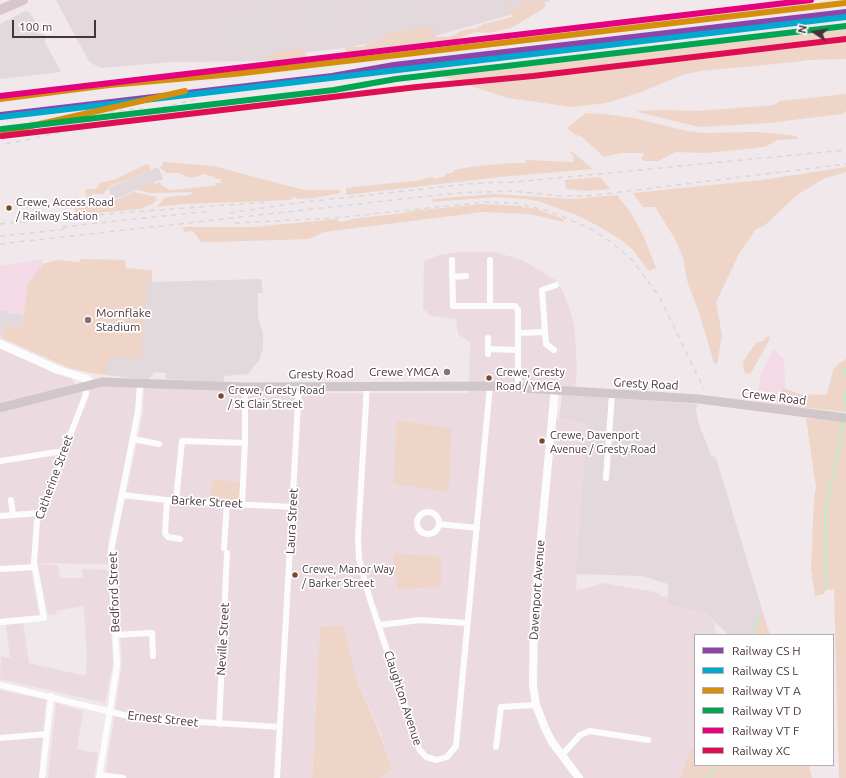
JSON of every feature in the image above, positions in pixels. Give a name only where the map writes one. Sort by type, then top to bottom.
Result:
[{"type":"main road","points":[[0,5],[21,1]]},
{"type":"main road","points":[[0,10],[21,1]]},
{"type":"main road","name":"Gresty Road","points":[[89,385],[102,382],[245,387],[367,385],[490,386],[699,399]]},
{"type":"main road","points":[[0,408],[89,385]]},
{"type":"main road","name":"Crewe Road","points":[[699,399],[844,418]]},
{"type":"street","points":[[452,260],[453,306],[515,306],[518,310],[518,387]]},
{"type":"street","points":[[490,260],[490,305]]},
{"type":"street","points":[[452,277],[466,276]]},
{"type":"street","points":[[554,350],[546,344],[542,290],[556,285]]},
{"type":"street","points":[[519,333],[545,332]]},
{"type":"street","points":[[488,338],[488,351],[518,350]]},
{"type":"street","name":"Gresty Road","points":[[0,344],[58,370],[87,380],[89,385]]},
{"type":"street","name":"Bedford Street","points":[[99,777],[117,666],[111,551],[138,411],[140,384]]},
{"type":"street","name":"Catherine Street","points":[[0,622],[44,618],[34,567],[37,521],[89,385]]},
{"type":"street","name":"Claughton Avenue","points":[[367,385],[358,537],[359,559],[378,625],[419,749],[426,757],[437,760],[447,757],[456,746],[490,386]]},
{"type":"street","name":"Laura Street","points":[[277,778],[299,386]]},
{"type":"street","points":[[242,504],[245,442],[245,387]]},
{"type":"street","name":"Davenport Avenue","points":[[554,389],[534,612],[532,666],[536,705],[550,737],[579,778]]},
{"type":"street","points":[[606,478],[612,394]]},
{"type":"street","points":[[133,439],[159,444]]},
{"type":"street","points":[[176,501],[182,440],[245,442]]},
{"type":"street","points":[[0,461],[57,452],[63,453]]},
{"type":"street","name":"Barker Street","points":[[122,495],[176,501],[292,507]]},
{"type":"street","points":[[11,500],[13,514]]},
{"type":"street","points":[[167,500],[164,533],[168,537],[180,539]]},
{"type":"street","name":"Neville Street","points":[[219,724],[227,504]]},
{"type":"street","points":[[0,516],[40,513]]},
{"type":"street","points":[[439,524],[477,528]]},
{"type":"street","points":[[0,569],[34,567]]},
{"type":"street","points":[[378,625],[420,620],[467,623]]},
{"type":"street","points":[[116,635],[152,633],[153,656]]},
{"type":"street","name":"Ernest Street","points":[[0,685],[51,696],[136,718],[280,727]]},
{"type":"street","points":[[42,778],[51,696]]},
{"type":"street","points":[[496,747],[501,707],[536,705]]},
{"type":"street","points":[[562,755],[580,735],[590,731],[648,740]]},
{"type":"street","points":[[0,738],[47,734]]},
{"type":"street","points":[[99,777],[124,778]]},
{"type":"shaded area","points":[[56,0],[551,0],[513,14],[424,39],[422,32],[345,48],[270,56],[270,61],[171,62],[101,68],[89,62]]},
{"type":"shaded area","points":[[293,0],[326,0],[334,10],[329,13],[333,19],[317,31]]},
{"type":"shaded area","points":[[360,0],[415,0],[433,26],[385,34]]},
{"type":"shaded area","points":[[541,0],[546,5],[543,9],[511,28],[489,33],[476,32],[452,41],[433,41],[414,48],[347,59],[345,46],[363,47],[367,44],[382,40],[385,34],[433,26],[436,29],[432,34],[438,37],[450,37],[468,29],[475,29],[484,24],[512,17],[511,11],[504,5],[505,2],[516,8],[519,6],[520,2]]},
{"type":"shaded area","points":[[260,2],[293,48],[290,51],[262,53],[256,45],[235,45],[216,20],[217,18],[225,23],[231,24]]},
{"type":"shaded area","points":[[25,11],[29,12],[37,23],[37,33],[46,35],[45,42],[61,72],[0,79],[0,24]]},
{"type":"shaded area","points":[[846,26],[846,59],[808,60],[701,71],[685,74],[641,92],[606,103],[572,107],[508,98],[430,73],[431,70],[543,61],[591,54],[591,56],[598,57],[610,54],[640,53],[649,49]]},
{"type":"shaded area","points":[[296,46],[304,49],[307,57],[316,59],[316,63],[281,64],[272,63],[268,59],[271,53],[290,51]]},
{"type":"shaded area","points":[[846,94],[846,111],[842,114],[768,123],[699,127],[638,112],[662,110],[699,111],[774,105],[780,101]]},
{"type":"shaded area","points":[[586,113],[634,118],[687,131],[704,133],[757,132],[797,136],[797,139],[777,140],[767,146],[757,148],[705,153],[675,152],[658,161],[644,161],[641,158],[645,153],[620,153],[604,157],[582,137],[574,134],[567,128]]},
{"type":"shaded area","points":[[571,151],[593,169],[500,177],[346,195],[346,188],[412,182],[432,177],[436,179],[446,176],[445,174],[454,172],[454,170],[470,167],[509,163],[526,163],[526,160],[573,162],[574,157],[570,152]]},
{"type":"shaded area","points":[[164,162],[214,166],[305,190],[340,190],[340,193],[314,198],[296,199],[296,197],[291,198],[291,200],[184,204],[157,207],[163,199],[167,197],[189,195],[194,192],[150,193],[138,190],[153,182],[155,184],[160,182],[161,185],[170,190],[214,186],[217,185],[215,183],[221,183],[221,179],[215,179],[215,177],[203,174],[196,177],[187,177],[179,173],[167,173],[160,168]]},
{"type":"shaded area","points":[[147,164],[150,166],[150,171],[110,186],[103,194],[92,194],[89,200],[91,203],[109,203],[134,192],[156,197],[157,200],[152,204],[140,209],[29,219],[29,217],[75,212],[74,203],[88,200],[85,191],[88,189],[96,189],[100,183],[116,179]]},
{"type":"shaded area","points":[[158,167],[163,179],[113,200],[108,188]]},
{"type":"shaded area","points":[[846,167],[846,172],[823,179],[797,195],[764,226],[756,229],[740,252],[716,302],[722,335],[717,364],[714,363],[698,309],[688,284],[683,258],[675,239],[655,207],[643,207],[633,193],[762,180]]},
{"type":"shaded area","points":[[600,177],[610,189],[587,191],[566,189],[565,180]]},
{"type":"shaded area","points":[[494,194],[573,199],[617,195],[631,213],[643,235],[656,268],[649,271],[633,250],[620,239],[598,226],[579,216],[541,202],[527,199],[495,197],[433,202],[432,199]]},
{"type":"shaded area","points":[[482,204],[522,206],[522,208],[525,207],[536,209],[564,219],[564,222],[529,214],[483,212],[324,232],[309,239],[213,242],[201,242],[192,231],[184,232],[183,227],[254,227],[338,219],[339,222],[410,211]]},
{"type":"shaded area","points":[[460,252],[494,252],[522,260],[554,279],[561,288],[569,307],[574,325],[577,371],[575,387],[551,384],[548,418],[587,423],[576,591],[603,583],[660,593],[659,596],[668,597],[669,604],[705,613],[714,622],[716,634],[694,634],[694,753],[681,778],[380,778],[392,769],[377,724],[357,682],[342,625],[320,627],[312,778],[105,778],[122,664],[115,547],[143,414],[144,387],[258,393],[469,393],[470,342],[458,334],[456,319],[432,316],[423,309],[424,261],[439,255]]},
{"type":"shaded area","points":[[42,259],[43,264],[28,284],[22,327],[6,326],[0,338],[0,266]]},
{"type":"shaded area","name":"Mornflake Stadium","points":[[80,259],[125,260],[126,268],[152,270],[154,366],[153,374],[150,378],[131,378],[92,373],[69,368],[1,338],[6,326],[22,327],[28,284],[43,264],[58,260],[80,262]]},
{"type":"shaded area","points":[[261,279],[263,293],[258,293],[258,317],[263,333],[263,349],[259,360],[248,374],[224,376],[224,382],[166,379],[166,373],[154,372],[150,378],[146,379],[106,375],[109,357],[141,360],[148,282]]},
{"type":"shaded area","points":[[0,311],[7,311],[8,314],[23,314],[22,327],[6,326],[1,336]]},
{"type":"shaded area","points":[[766,337],[770,337],[751,373],[749,374],[744,372],[743,362],[748,354],[756,343],[763,341]]},
{"type":"shaded area","points":[[0,348],[72,378],[77,392],[102,385],[137,387],[136,412],[108,542],[108,564],[30,563],[39,615],[0,619]]},
{"type":"shaded area","points":[[773,349],[784,359],[786,407],[755,403],[762,372]]},
{"type":"shaded area","points":[[846,359],[846,412],[782,405],[780,395],[783,388],[800,394],[827,395],[833,370],[838,364]]},
{"type":"shaded area","points":[[562,395],[698,404],[696,408],[698,422],[711,455],[716,458],[764,616],[757,619],[755,634],[728,634],[705,613],[668,604],[668,584],[642,576],[576,574],[587,423],[559,419]]},
{"type":"shaded area","points":[[806,418],[846,422],[846,778],[839,778],[834,589],[826,590],[824,594],[815,596],[811,569],[814,500],[816,487]]},
{"type":"shaded area","points":[[397,421],[451,428],[449,492],[393,484]]},
{"type":"shaded area","points":[[215,479],[243,483],[242,504],[210,503],[212,483]]},
{"type":"shaded area","points":[[394,553],[441,557],[441,587],[398,589],[394,565]]},
{"type":"shaded area","points":[[37,564],[58,565],[60,578],[83,578],[82,569],[108,570],[113,663],[105,703],[0,679],[1,656],[10,658],[6,625],[23,623],[29,663],[85,676],[87,662],[84,606],[56,611],[57,614],[48,615]]},
{"type":"shaded area","points":[[764,616],[770,634],[755,634],[757,619]]},
{"type":"shaded area","points":[[343,625],[357,682],[376,724],[392,769],[380,778],[312,778],[320,627]]},
{"type":"shaded area","points":[[0,690],[46,700],[39,778],[0,778]]},
{"type":"shaded area","points":[[56,703],[83,711],[77,749],[98,753],[94,778],[48,778]]},
{"type":"shaded area","points":[[694,746],[694,766],[809,766],[812,778],[680,778]]},
{"type":"waterway","points":[[844,368],[846,376]]},
{"type":"waterway","points":[[843,413],[846,390]]},
{"type":"waterway","points":[[826,590],[825,512],[844,421]]},
{"type":"waterway","points":[[755,634],[757,619],[760,617]]},
{"type":"waterway","points":[[707,778],[718,766]]},
{"type":"railway","points":[[415,66],[846,15]]},
{"type":"railway","points":[[6,144],[68,131],[200,98]]},
{"type":"railway","points":[[30,122],[142,108]]},
{"type":"railway","points":[[230,213],[296,203],[477,183],[515,182],[846,150]]},
{"type":"railway","points":[[0,244],[456,193],[512,191],[561,196],[588,196],[846,164]]},
{"type":"railway","points":[[0,224],[117,213],[269,202]]},
{"type":"railway","points":[[235,223],[333,218],[485,202],[516,203],[549,211],[591,229],[612,243],[633,261],[659,296],[704,389]]},
{"type":"railway","points":[[62,227],[210,211]]},
{"type":"railway","points":[[0,236],[68,229]]},
{"type":"transit line","points":[[0,96],[811,0]]},
{"type":"transit line","points":[[0,99],[109,85],[234,74],[845,3]]},
{"type":"transit line","points":[[0,115],[332,76],[394,65],[846,12]]},
{"type":"transit line","points":[[1,117],[846,17]]},
{"type":"transit line","points":[[2,129],[334,90],[396,79],[846,26]]},
{"type":"transit line","points":[[0,133],[185,91]]},
{"type":"rail line","name":"XC","points":[[2,136],[417,87],[533,76],[846,39]]},
{"type":"place","name":"Crewe, Access Road / Railway Station","points":[[9,208]]},
{"type":"place","name":"Mornflake Stadium","points":[[88,320]]},
{"type":"place","name":"Crewe YMCA","points":[[447,372]]},
{"type":"place","name":"Crewe, Gresty Road / YMCA","points":[[489,378]]},
{"type":"place","name":"Crewe, Gresty Road / St Clair Street","points":[[221,396]]},
{"type":"place","name":"Crewe, Davenport Avenue / Gresty Road","points":[[542,441]]},
{"type":"place","name":"Crewe, Manor Way / Barker Street","points":[[295,575]]}]
